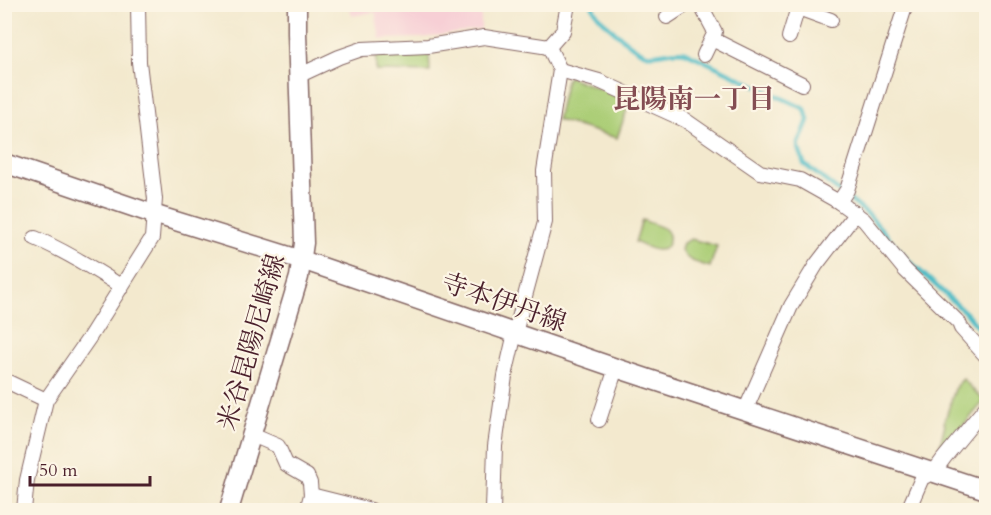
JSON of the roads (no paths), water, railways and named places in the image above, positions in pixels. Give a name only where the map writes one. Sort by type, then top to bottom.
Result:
[{"type":"main road","name":"米谷昆陽尼崎線","points":[[229,510],[299,278],[302,260],[304,243],[297,4]]},
{"type":"main road","name":"寺本伊丹線","points":[[4,163],[302,260],[616,368],[987,490]]},
{"type":"street","points":[[24,510],[27,480],[46,400],[89,338],[152,238],[155,200],[140,62],[138,4]]},
{"type":"street","points":[[549,47],[562,30],[568,4]]},
{"type":"street","points":[[667,17],[687,4]]},
{"type":"street","points":[[700,4],[716,32],[704,55]]},
{"type":"street","points":[[839,202],[847,190],[906,4]]},
{"type":"street","points":[[789,37],[798,6],[831,20]]},
{"type":"street","points":[[298,76],[362,49],[428,46],[484,37],[549,47]]},
{"type":"street","points":[[712,39],[802,84]]},
{"type":"street","points":[[493,510],[495,446],[505,376],[514,333],[545,222],[544,171],[560,70],[549,47]]},
{"type":"street","points":[[560,70],[598,81],[685,120],[760,172],[800,180],[839,202],[864,220],[905,270],[959,323],[987,356]]},
{"type":"street","points":[[745,411],[791,306],[816,265],[855,213]]},
{"type":"street","points":[[44,238],[122,287]]},
{"type":"street","points":[[603,417],[616,368]]},
{"type":"street","points":[[4,380],[46,400]]},
{"type":"street","points":[[908,510],[922,478],[933,472],[987,407]]},
{"type":"street","points":[[252,435],[278,446],[286,464],[307,476],[311,495],[307,510]]},
{"type":"street","points":[[311,495],[371,510]]},
{"type":"waterway","points":[[592,4],[594,10],[607,25],[641,52],[647,54],[685,52],[805,109],[808,120],[798,146],[804,164],[869,215],[908,260],[967,314],[986,337]]},
{"type":"district","name":"昆陽南一丁目","points":[[694,99]]}]
